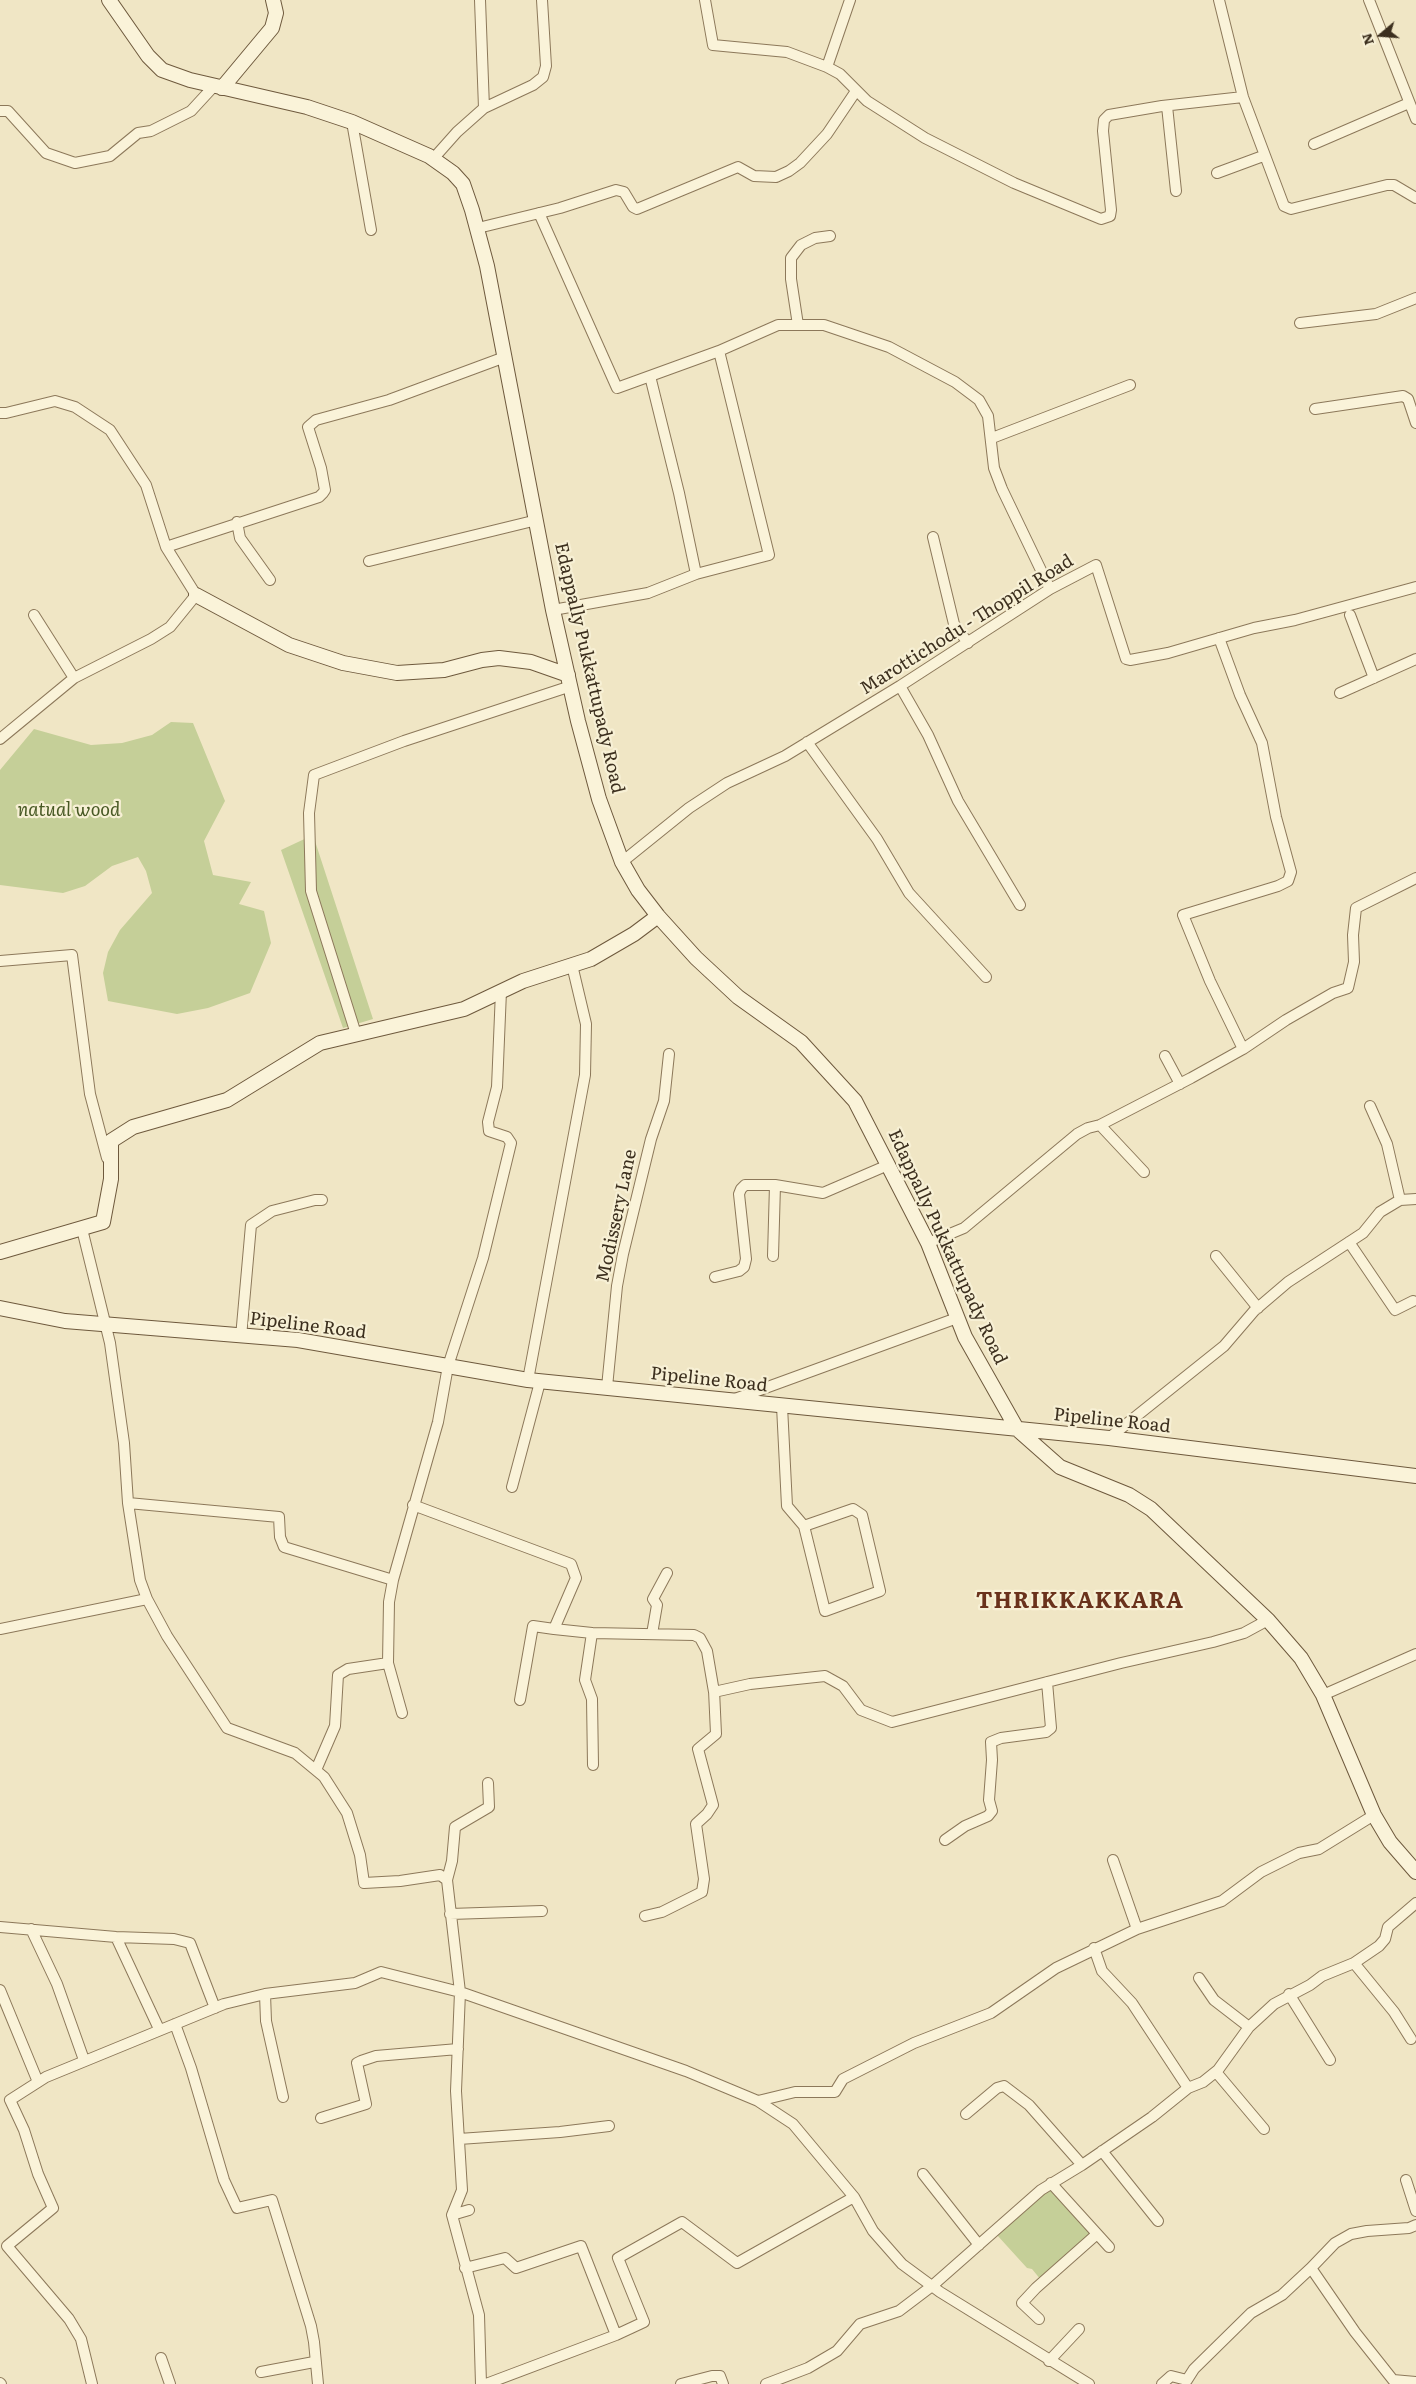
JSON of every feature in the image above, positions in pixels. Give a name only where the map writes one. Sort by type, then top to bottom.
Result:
[{"type":"street","name":"Edappally Pukkattupady Road","points":[[110,0],[148,56],[158,67],[179,77],[285,101],[352,122],[433,159],[453,173],[463,184],[478,228],[505,357],[553,610],[569,681],[599,799],[609,831],[622,862],[638,890],[658,916],[716,978],[738,997],[801,1042],[846,1089],[864,1117],[928,1243],[965,1337],[1017,1429],[1060,1467],[1129,1495],[1151,1509],[1268,1620],[1301,1658],[1323,1694],[1374,1815],[1390,1842],[1416,1872]]},
{"type":"street","points":[[0,110],[8,111],[46,153],[75,163],[110,156],[138,133],[150,131],[191,111],[218,87],[272,28],[276,13],[273,0]]},
{"type":"street","points":[[480,0],[484,108]]},
{"type":"street","points":[[433,159],[457,132],[484,108],[533,85],[546,72],[542,0]]},
{"type":"street","points":[[705,0],[713,45],[787,52],[827,67],[840,74],[867,101],[962,158],[1046,198],[1101,219],[1110,216],[1112,210],[1103,131],[1104,120],[1110,116],[1166,106],[1243,97]]},
{"type":"street","points":[[827,67],[850,0]]},
{"type":"street","points":[[1219,0],[1243,97],[1263,156],[1286,209],[1387,185],[1394,185],[1416,198]]},
{"type":"street","points":[[1369,0],[1416,119]]},
{"type":"street","points":[[478,228],[540,213],[616,190],[624,192],[633,207],[637,209],[738,167],[754,176],[776,177],[800,163],[827,134],[856,91]]},
{"type":"street","points":[[1314,144],[1409,104]]},
{"type":"street","points":[[1166,106],[1176,191]]},
{"type":"street","points":[[352,122],[371,230]]},
{"type":"street","points":[[1217,172],[1263,156]]},
{"type":"street","points":[[540,213],[617,388],[719,351],[778,325],[824,326],[889,347],[955,382],[979,400],[988,416],[994,468],[1002,489],[1050,589]]},
{"type":"street","points":[[798,325],[791,279],[791,258],[801,245],[815,238],[830,236]]},
{"type":"street","points":[[1300,323],[1376,314],[1416,298]]},
{"type":"street","points":[[553,610],[648,593],[696,574],[769,555],[719,351]]},
{"type":"street","points":[[166,547],[318,497],[323,493],[325,490],[320,468],[308,427],[311,424],[389,400],[505,357]]},
{"type":"street","points":[[650,376],[679,493],[696,574]]},
{"type":"street","points":[[992,438],[1130,385]]},
{"type":"street","points":[[1315,409],[1403,396],[1408,399],[1416,423]]},
{"type":"street","points":[[0,413],[55,401],[75,407],[110,430],[146,485],[166,547],[196,595],[289,645],[343,663],[397,672],[444,670],[482,660],[499,658],[531,662],[569,681]]},
{"type":"street","points":[[369,561],[537,520]]},
{"type":"street","points":[[238,522],[240,538],[270,580]]},
{"type":"street","points":[[933,536],[954,624],[968,643]]},
{"type":"street","name":"Marottichodu - Thoppil Road","points":[[622,862],[689,808],[727,783],[772,763],[900,686],[1050,589],[1096,565],[1126,658],[1130,660],[1168,653],[1254,628],[1295,620],[1416,587]]},
{"type":"street","points":[[0,739],[74,678],[151,640],[170,627],[196,595]]},
{"type":"street","points":[[34,615],[74,678]]},
{"type":"street","points":[[1350,615],[1374,678]]},
{"type":"street","points":[[1219,638],[1240,695],[1262,743],[1276,817],[1291,872],[1288,881],[1278,886],[1182,915],[1210,982],[1243,1049]]},
{"type":"street","points":[[1340,693],[1416,659]]},
{"type":"street","points":[[356,1034],[311,890],[309,813],[314,775],[569,681]]},
{"type":"street","points":[[900,686],[928,735],[958,801],[1020,905]]},
{"type":"street","points":[[807,742],[877,839],[910,892],[986,977]]},
{"type":"street","points":[[928,1243],[964,1228],[1077,1134],[1088,1128],[1100,1125],[1180,1084],[1243,1049],[1286,1020],[1334,993],[1348,988],[1354,962],[1353,935],[1356,908],[1416,878]]},
{"type":"street","points":[[0,1252],[82,1230],[103,1222],[111,1174],[111,1141],[133,1127],[227,1100],[320,1043],[464,1009],[523,981],[591,959],[634,934],[658,916]]},
{"type":"street","points":[[0,961],[72,954],[90,1094],[111,1174]]},
{"type":"street","points":[[512,1487],[534,1381],[585,1075],[586,1024],[572,965]]},
{"type":"street","points":[[402,1713],[388,1663],[389,1602],[393,1580],[438,1422],[448,1366],[483,1258],[511,1143],[507,1137],[489,1131],[488,1122],[497,1087],[501,991]]},
{"type":"street","name":"Modissery Lane","points":[[607,1387],[617,1286],[651,1139],[664,1101],[669,1054]]},
{"type":"street","points":[[1165,1056],[1180,1084]]},
{"type":"street","points":[[1370,1106],[1388,1144],[1400,1200]]},
{"type":"street","points":[[1100,1125],[1144,1172]]},
{"type":"street","points":[[715,1277],[739,1271],[744,1267],[746,1258],[739,1194],[744,1185],[776,1186],[822,1193],[888,1165]]},
{"type":"street","points":[[773,1256],[776,1186]]},
{"type":"street","points":[[1109,1438],[1224,1346],[1258,1308],[1288,1282],[1363,1233],[1380,1212],[1400,1200],[1416,1199]]},
{"type":"street","points":[[241,1337],[251,1224],[272,1211],[315,1200],[322,1200]]},
{"type":"street","points":[[82,1230],[106,1325],[118,1395],[128,1503],[140,1580],[147,1599],[194,1680],[227,1728],[295,1753],[324,1777],[347,1813],[360,1855],[364,1883],[400,1882],[440,1875],[447,1880]]},
{"type":"street","points":[[1349,1242],[1395,1310],[1413,1301]]},
{"type":"street","points":[[1216,1256],[1258,1308]]},
{"type":"street","name":"Pipeline Road","points":[[0,1308],[65,1321],[241,1337],[298,1340],[534,1381],[1109,1438],[1416,1476]]},
{"type":"street","points":[[730,1401],[957,1318]]},
{"type":"street","points":[[782,1406],[787,1506],[804,1526],[825,1611],[880,1591],[862,1515],[853,1509],[804,1526]]},
{"type":"street","points":[[128,1503],[279,1517],[280,1537],[284,1547],[393,1580]]},
{"type":"street","points":[[413,1505],[571,1564],[576,1578],[554,1629]]},
{"type":"street","points":[[652,1634],[657,1605],[653,1598],[667,1573]]},
{"type":"street","points":[[0,1629],[147,1599]]},
{"type":"street","points":[[714,1690],[714,1692],[750,1684],[825,1676],[842,1686],[861,1710],[892,1722],[1213,1642],[1244,1633],[1268,1620]]},
{"type":"street","points":[[520,1700],[533,1626],[592,1633],[694,1635],[700,1638],[707,1651],[714,1690],[716,1734],[698,1750],[713,1805],[707,1814],[696,1824],[704,1879],[702,1892],[662,1912],[645,1916]]},
{"type":"street","points":[[592,1633],[585,1680],[592,1700],[593,1765]]},
{"type":"street","points":[[1323,1694],[1416,1654]]},
{"type":"street","points":[[316,1770],[335,1726],[338,1675],[348,1669],[388,1663]]},
{"type":"street","points":[[945,1840],[965,1826],[988,1816],[992,1811],[989,1800],[992,1760],[991,1742],[1001,1738],[1046,1732],[1051,1728],[1047,1682]]},
{"type":"street","points":[[481,2384],[479,2315],[452,2215],[462,2190],[456,2091],[460,1992],[447,1880],[452,1861],[455,1827],[489,1807],[488,1783]]},
{"type":"street","points":[[758,2101],[795,2092],[835,2092],[843,2079],[914,2043],[991,2013],[1056,1968],[1094,1948],[1137,1929],[1222,1901],[1261,1872],[1299,1853],[1319,1850],[1374,1815]]},
{"type":"street","points":[[1113,1860],[1137,1929]]},
{"type":"street","points":[[766,2384],[808,2368],[836,2351],[860,2324],[899,2311],[932,2286],[1041,2190],[1082,2165],[1152,2117],[1188,2088],[1203,2082],[1216,2072],[1249,2027],[1274,2004],[1289,1994],[1310,1985],[1322,1976],[1354,1963],[1378,1946],[1385,1939],[1388,1927],[1416,1903]]},
{"type":"street","points":[[450,1914],[542,1911]]},
{"type":"street","points":[[0,1927],[116,1937],[174,1939],[190,1943],[215,2008]]},
{"type":"street","points":[[31,1929],[57,1984],[84,2060]]},
{"type":"street","points":[[116,1937],[159,2029]]},
{"type":"street","points":[[1094,1948],[1102,1971],[1132,2003],[1188,2088]]},
{"type":"street","points":[[1354,1963],[1394,2012],[1411,2040]]},
{"type":"street","points":[[92,2384],[81,2338],[69,2319],[7,2246],[53,2208],[38,2174],[24,2130],[10,2100],[38,2082],[84,2060],[215,2008],[265,1994],[355,1982],[381,1972],[460,1992],[686,2070],[758,2101],[793,2124],[854,2197],[873,2231],[902,2264],[932,2286],[1024,2342],[1049,2361],[1089,2384]]},
{"type":"street","points":[[1199,1978],[1214,2000],[1249,2027]]},
{"type":"street","points":[[0,1990],[38,2082]]},
{"type":"street","points":[[265,1994],[266,2021],[275,2070],[283,2097]]},
{"type":"street","points":[[1289,1994],[1330,2060]]},
{"type":"street","points":[[175,2024],[224,2180],[237,2208],[272,2200],[310,2326],[314,2342],[314,2362],[318,2384]]},
{"type":"street","points":[[321,2118],[366,2104],[357,2063],[376,2056],[458,2049]]},
{"type":"street","points":[[1216,2072],[1264,2129]]},
{"type":"street","points":[[966,2114],[997,2088],[1004,2086],[1029,2105],[1082,2165]]},
{"type":"street","points":[[459,2139],[560,2132],[608,2126]]},
{"type":"street","points":[[1102,2151],[1158,2221]]},
{"type":"street","points":[[923,2174],[979,2245]]},
{"type":"street","points":[[1406,2180],[1416,2211]]},
{"type":"street","points":[[1051,2184],[1109,2247]]},
{"type":"street","points":[[486,2384],[616,2335],[644,2322],[618,2258],[682,2222],[736,2263],[854,2197]]},
{"type":"street","points":[[452,2215],[469,2210]]},
{"type":"street","points":[[1162,2384],[1171,2376],[1187,2380],[1194,2368],[1251,2313],[1282,2295],[1312,2268],[1335,2243],[1351,2234],[1409,2228],[1416,2225]]},
{"type":"street","points":[[1039,2319],[1022,2303],[1036,2288],[1097,2234]]},
{"type":"street","points":[[465,2268],[504,2258],[516,2268],[581,2246],[616,2335]]},
{"type":"street","points":[[1312,2268],[1355,2332],[1393,2380],[1416,2382]]},
{"type":"street","points":[[1049,2361],[1080,2329]]},
{"type":"street","points":[[161,2358],[170,2384]]},
{"type":"street","points":[[261,2372],[314,2362]]},
{"type":"street","points":[[681,2384],[712,2376],[720,2376],[723,2384]]},
{"type":"green space","name":"natual wood","points":[[171,722],[193,723],[225,801],[204,841],[213,875],[251,882],[239,904],[264,911],[271,943],[250,993],[208,1008],[177,1014],[108,1001],[103,973],[108,952],[120,930],[152,893],[146,871],[138,857],[112,866],[85,886],[63,893],[0,885],[0,770],[34,729],[91,745],[122,743],[152,735]]},
{"type":"green space","points":[[313,835],[373,1019],[343,1028],[281,850]]},
{"type":"green space","points":[[1050,2187],[1093,2234],[1041,2280],[1032,2269],[1027,2268],[997,2235],[1042,2192]]},
{"type":"district","name":"THRIKKAKKARA","points":[[1080,1602]]}]
